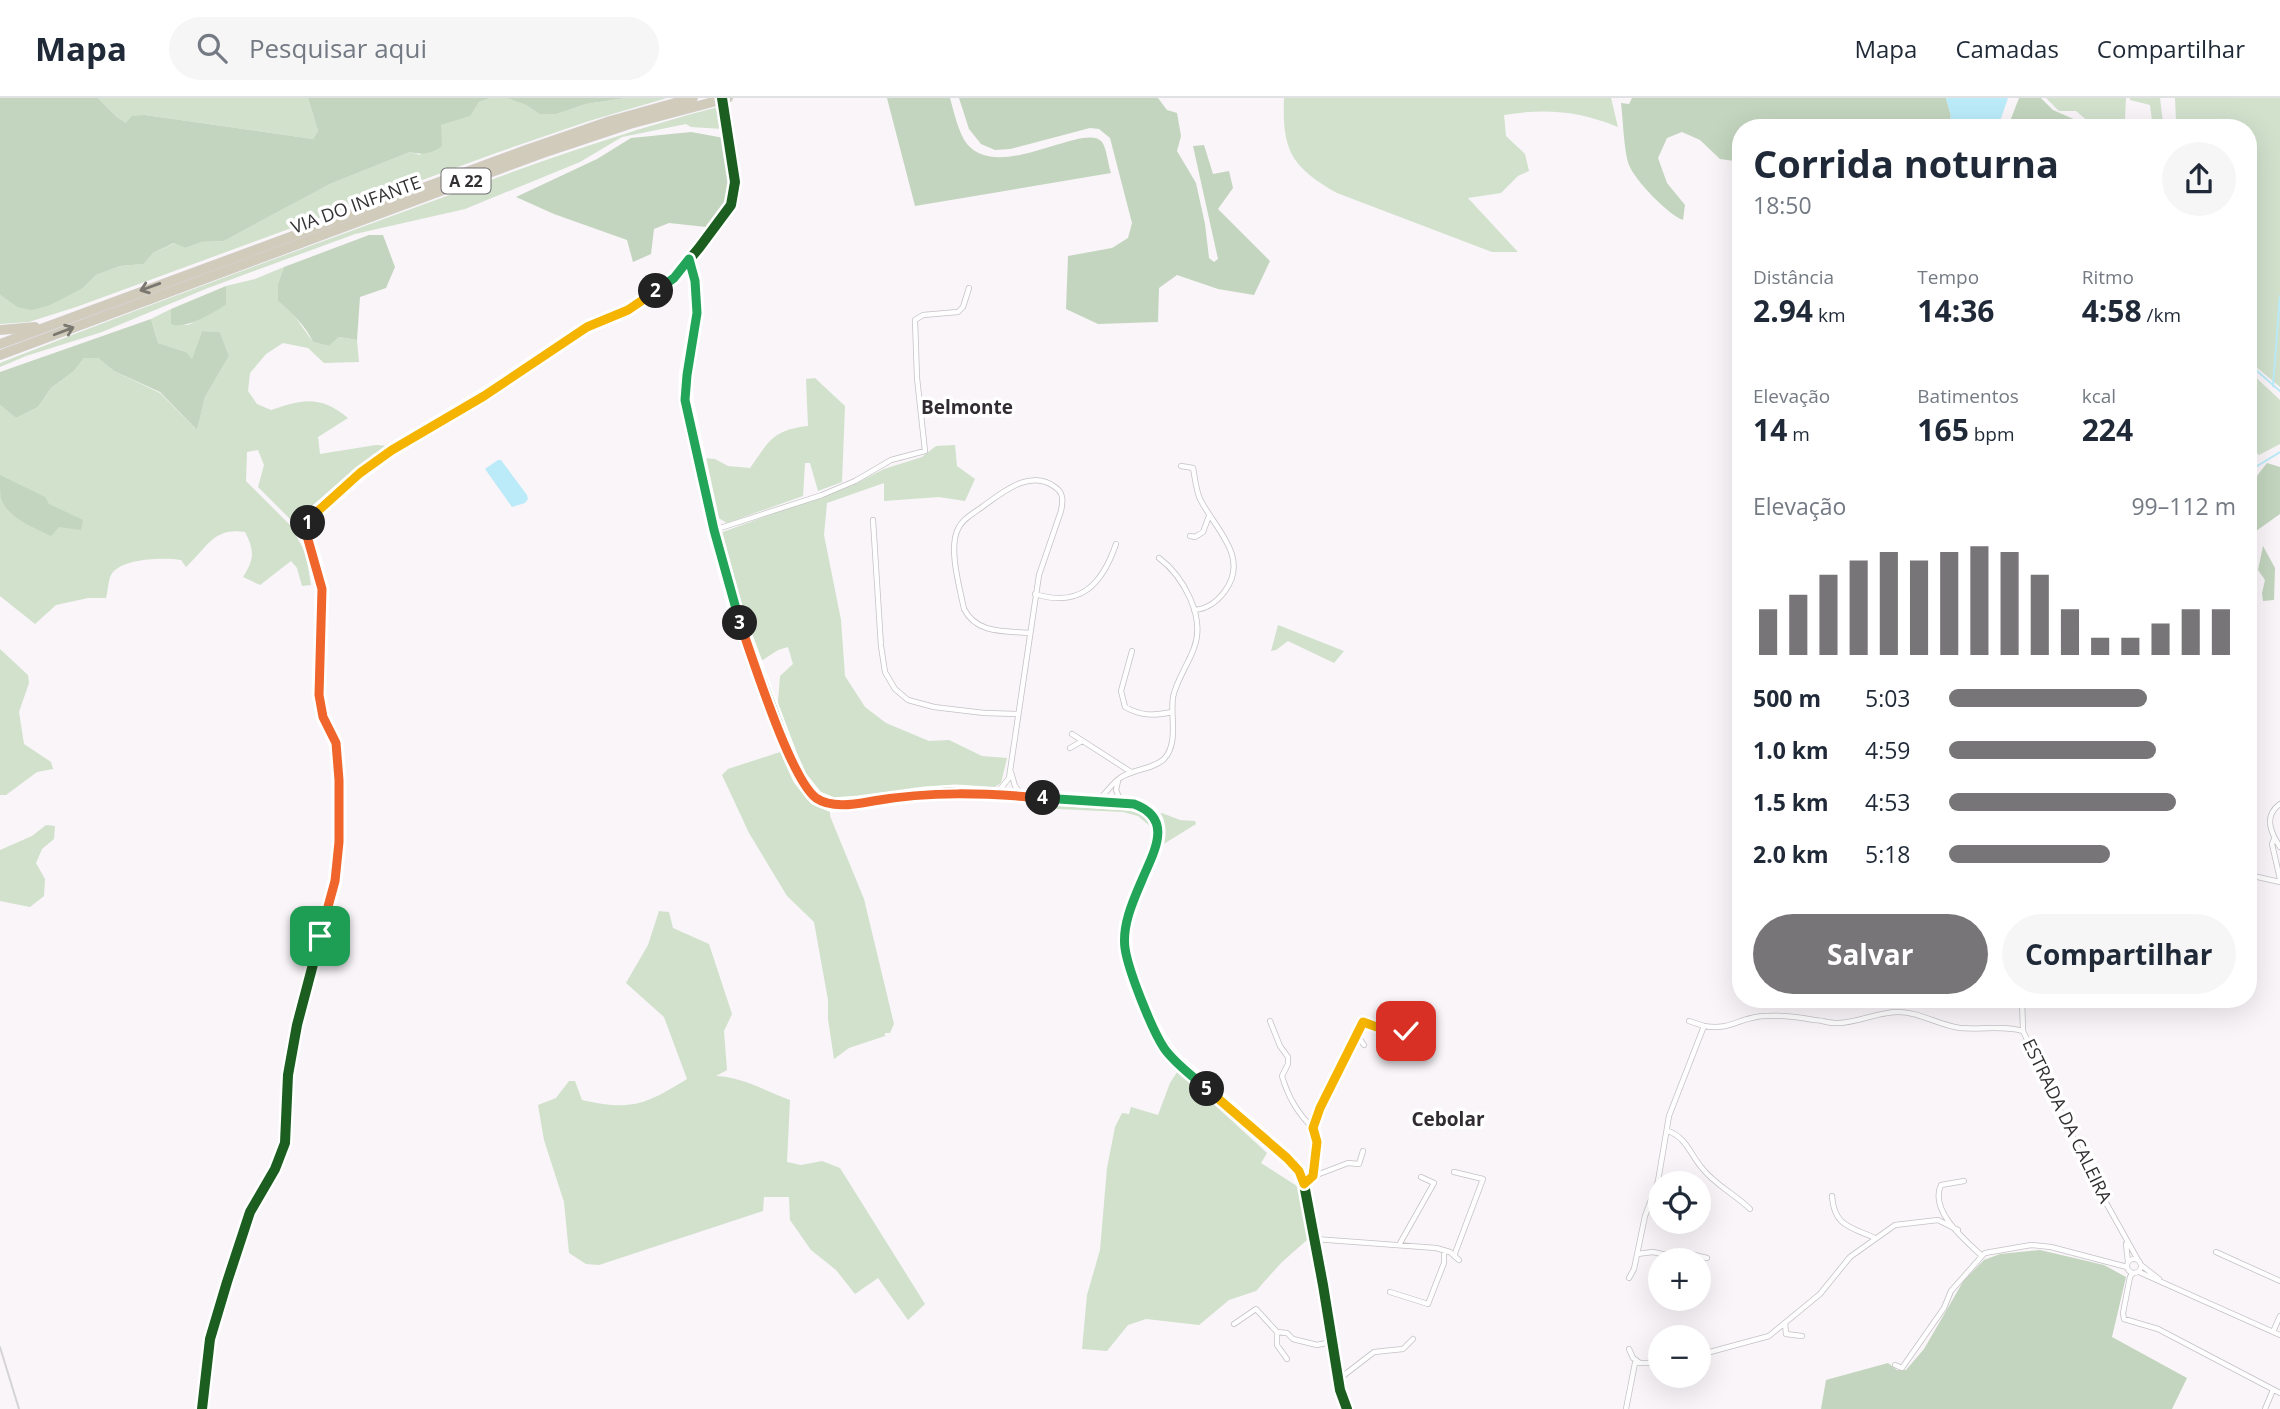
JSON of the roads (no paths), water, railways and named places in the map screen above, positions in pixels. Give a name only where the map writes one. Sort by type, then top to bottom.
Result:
[{"type":"highway","name":"VIA DO INFANTE","points":[[0,344],[526,150],[610,121],[693,98]]},
{"type":"highway","name":"VIA DO INFANTE","points":[[0,355],[542,153],[642,121],[728,98]]},
{"type":"highway","points":[[0,330],[54,323]]},
{"type":"street","points":[[202,1409],[211,1339],[227,1282],[250,1212],[275,1169],[285,1143],[288,1075],[297,1025],[335,881],[339,842],[339,780],[336,743],[323,717],[319,695],[322,589],[307,536],[307,524],[360,473],[392,450],[484,396],[587,327],[628,310],[674,278],[731,205],[735,182],[722,98]]},
{"type":"street","points":[[689,259],[695,281],[697,313],[685,400],[714,530],[737,615],[800,778],[816,798],[833,805],[925,794],[997,793],[1134,804],[1146,808],[1155,820],[1158,830],[1155,853],[1126,925],[1125,948],[1131,971],[1164,1048],[1299,1171],[1304,1184],[1338,1380],[1347,1409]]},
{"type":"street","points":[[714,530],[822,495],[855,481],[891,460],[925,451],[917,378],[915,320],[923,315],[958,312],[963,307],[970,288]]},
{"type":"street","points":[[1181,466],[1193,468],[1198,496],[1234,554],[1234,572],[1228,587],[1218,600],[1203,609],[1194,610]]},
{"type":"street","points":[[1023,796],[1015,786],[1011,774],[1018,714],[1035,594],[1062,511],[1063,500],[1059,489],[1049,483],[1035,480],[1014,485],[964,521],[957,529],[954,541],[964,609],[968,617],[985,628],[1029,634]]},
{"type":"street","points":[[1190,536],[1199,536],[1203,532],[1209,515]]},
{"type":"street","points":[[873,520],[881,646],[885,671],[895,689],[908,700],[934,706],[984,713],[1018,714]]},
{"type":"street","points":[[1035,594],[1068,600],[1078,596],[1092,586],[1116,544]]},
{"type":"street","points":[[1122,803],[1116,790],[1117,782],[1122,777],[1164,758],[1172,743],[1174,695],[1195,646],[1194,610],[1186,590],[1159,558]]},
{"type":"street","points":[[1132,651],[1121,691],[1125,707],[1138,714],[1172,712]]},
{"type":"street","points":[[1072,734],[1132,772]]},
{"type":"street","points":[[1070,748],[1082,741]]},
{"type":"street","points":[[997,793],[1009,778],[1012,766]]},
{"type":"street","points":[[1097,801],[1122,777]]},
{"type":"street","points":[[2280,804],[2269,817],[2271,833],[2280,847]]},
{"type":"street","points":[[2257,877],[2280,881],[2272,844],[2274,839]]},
{"type":"street","points":[[1384,1030],[1410,1016],[1404,1008]]},
{"type":"street","points":[[2022,1008],[2023,1031]]},
{"type":"street","name":"ESTRADA DA CALEIRA","points":[[1704,1026],[1730,1027],[1746,1018],[1765,1016],[1848,1023],[1894,1012],[1910,1013],[1959,1028],[2006,1026],[2023,1031],[2090,1174],[2140,1263]]},
{"type":"street","points":[[1270,1021],[1280,1046],[1288,1057],[1288,1064],[1282,1076],[1287,1094],[1313,1128],[1317,1142],[1313,1176]]},
{"type":"street","points":[[1629,1278],[1634,1269],[1645,1216],[1658,1181],[1669,1116],[1704,1026],[1689,1021]]},
{"type":"street","points":[[1313,1128],[1320,1108],[1363,1022],[1384,1030],[1396,1039],[1406,1031]]},
{"type":"street","points":[[1357,1035],[1364,1045]]},
{"type":"street","points":[[1668,1131],[1676,1133],[1687,1144],[1704,1171],[1750,1209]]},
{"type":"street","points":[[1304,1184],[1313,1176],[1348,1163],[1359,1164],[1363,1151]]},
{"type":"street","points":[[1454,1172],[1483,1179],[1454,1256]]},
{"type":"street","points":[[1399,1245],[1434,1183],[1422,1177]]},
{"type":"street","points":[[1964,1181],[1946,1183],[1939,1189],[1941,1211],[1982,1256]]},
{"type":"street","points":[[1832,1196],[1833,1210],[1838,1219],[1845,1225],[1875,1238]]},
{"type":"street","points":[[1711,1352],[1761,1340],[1819,1294],[1850,1257],[1895,1225],[1938,1220],[1958,1230]]},
{"type":"street","points":[[1314,1239],[1444,1250],[1459,1260]]},
{"type":"street","points":[[2126,1240],[2128,1265]]},
{"type":"street","points":[[1895,1365],[1902,1368],[1937,1318],[1951,1291],[1985,1253],[2031,1245],[2128,1265],[2136,1273],[2163,1282],[2280,1335]]},
{"type":"street","points":[[1390,1292],[1428,1304],[1444,1263],[1444,1250]]},
{"type":"street","points":[[2216,1252],[2280,1281]]},
{"type":"street","points":[[1637,1254],[1648,1253]]},
{"type":"street","points":[[2128,1265],[2132,1260],[2140,1263],[2163,1282]]},
{"type":"street","points":[[2140,1263],[2136,1273],[2130,1277],[2124,1319],[2158,1329],[2280,1393]]},
{"type":"street","points":[[1234,1324],[1256,1309],[1276,1332],[1277,1345],[1287,1359]]},
{"type":"street","points":[[2273,1332],[2280,1316]]},
{"type":"street","points":[[1784,1322],[1786,1334],[1802,1336]]},
{"type":"street","points":[[1276,1332],[1287,1333],[1293,1339],[1317,1345],[1332,1342]]},
{"type":"street","points":[[1338,1380],[1374,1352],[1403,1349],[1413,1339]]},
{"type":"street","points":[[1629,1349],[1633,1358],[1641,1363]]},
{"type":"street","points":[[1626,1409],[1635,1363],[1648,1363]]},
{"type":"street","points":[[2265,1409],[2273,1390]]},
{"type":"water","points":[[1946,98],[2008,98],[2001,119],[1950,119]]},
{"type":"water","points":[[501,460],[527,495],[525,503],[512,507],[485,469]]},
{"type":"waterway","points":[[2273,386],[2280,296]]},
{"type":"waterway","points":[[2257,371],[2280,391]]},
{"type":"waterway","points":[[2257,466],[2280,452]]},
{"type":"railway","points":[[0,1347],[19,1409]]},
{"type":"district","name":"Belmonte","points":[[967,407]]},
{"type":"district","name":"Cebolar","points":[[1448,1119]]}]
